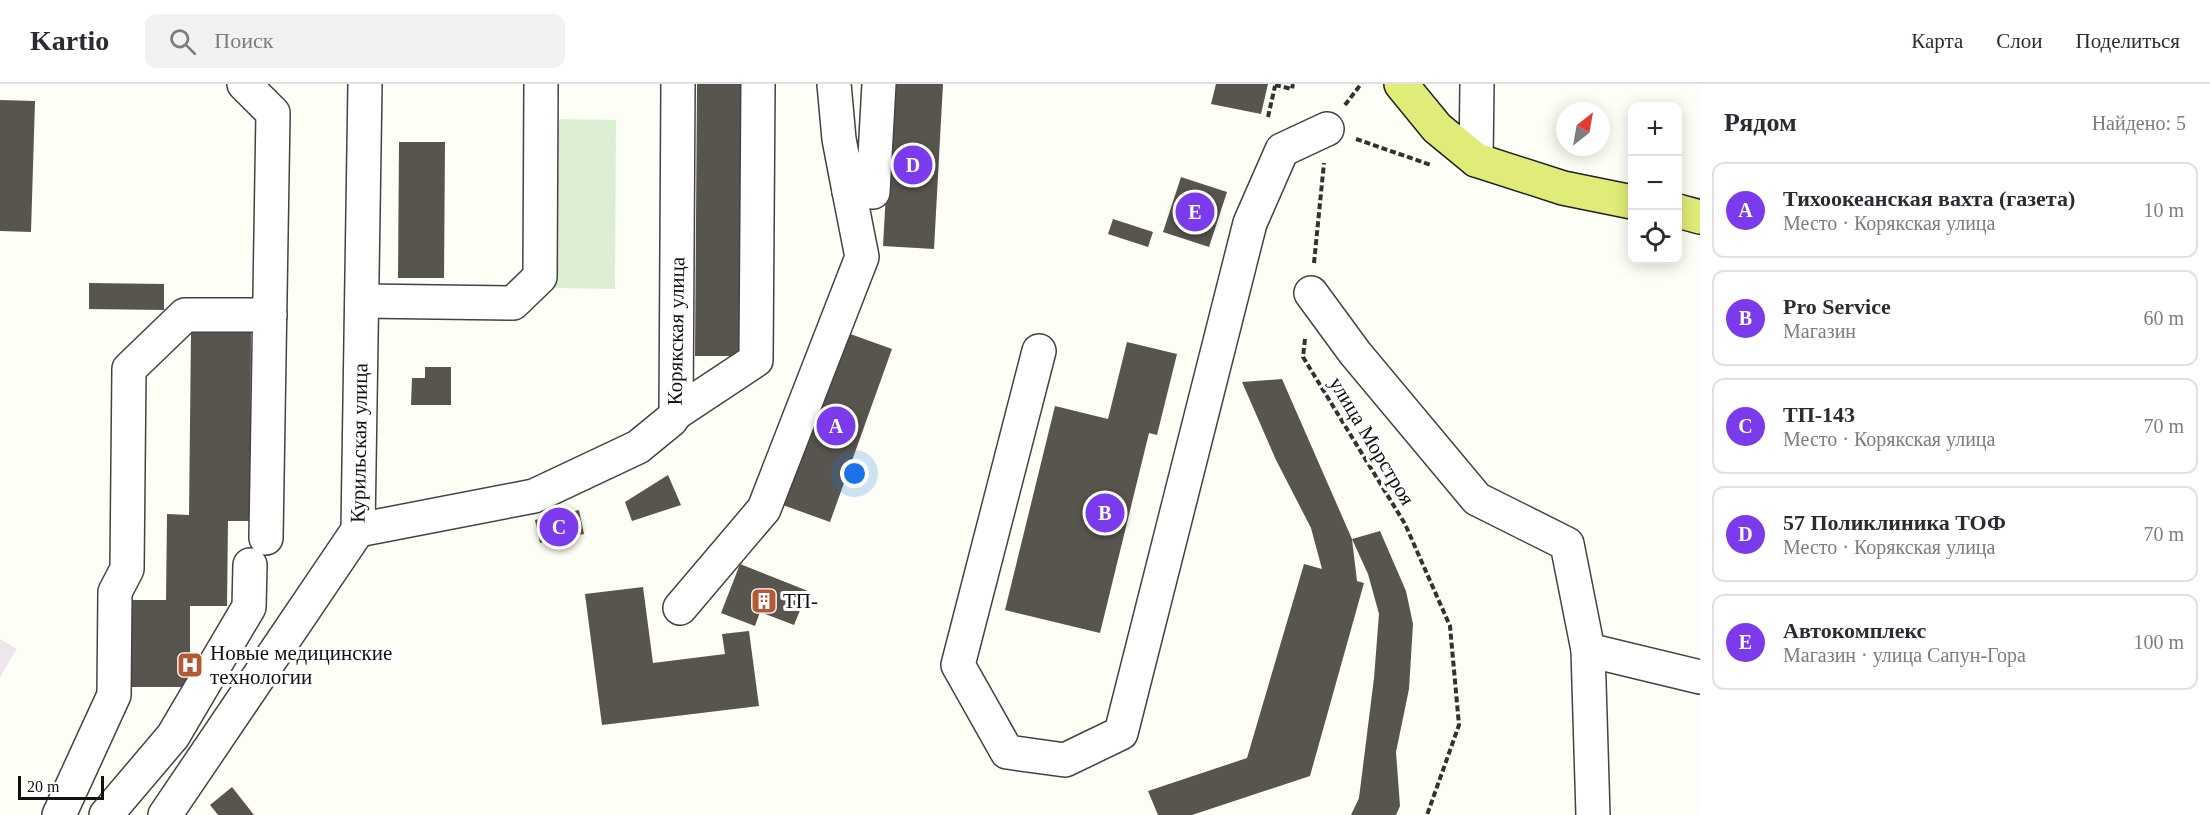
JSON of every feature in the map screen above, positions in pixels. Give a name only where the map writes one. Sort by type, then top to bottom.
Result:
[{"type":"main road","points":[[1401,84],[1437,128],[1476,159],[1563,188],[1628,201]]},
{"type":"main road","points":[[1682,212],[1700,217]]},
{"type":"street","points":[[244,84],[273,113],[266,538]]},
{"type":"street","name":"Курильская улица","points":[[165,815],[358,530],[365,84]]},
{"type":"street","points":[[362,301],[513,303],[540,277],[541,84]]},
{"type":"street","name":"Корякская улица","points":[[358,530],[534,496],[638,447],[676,413],[678,84]]},
{"type":"street","points":[[676,413],[756,360],[758,84]]},
{"type":"street","points":[[680,608],[764,509],[862,257],[839,139],[834,84]]},
{"type":"street","points":[[849,191],[873,192],[879,84]]},
{"type":"street","points":[[1476,159],[1477,84]]},
{"type":"street","points":[[1039,351],[958,665],[1008,752],[1065,759],[1121,733],[1250,223],[1282,150],[1327,129]]},
{"type":"street","points":[[1311,293],[1355,353],[1477,500],[1567,544],[1588,650],[1593,815]]},
{"type":"street","points":[[59,815],[114,694],[115,592],[127,569],[129,369],[185,315],[270,315]]},
{"type":"street","points":[[106,815],[173,736],[249,607],[250,565]]},
{"type":"street","points":[[1588,650],[1700,677]]},
{"type":"path","points":[[1268,117],[1275,85],[1292,89],[1293,84]]},
{"type":"path","points":[[1361,84],[1327,129],[1437,167]]},
{"type":"path","name":"улица Морстроя","points":[[1327,129],[1303,357],[1405,524],[1450,626],[1459,724],[1427,815]]},
{"type":"shaded area","points":[[0,639],[17,649],[0,677]]},
{"type":"green space","points":[[554,119],[616,120],[615,289],[554,288]]},
{"type":"building","points":[[697,84],[751,84],[749,356],[695,356]]},
{"type":"building","points":[[892,84],[943,84],[934,249],[883,246]]},
{"type":"building","points":[[1216,84],[1268,84],[1261,114],[1211,104]]},
{"type":"building","points":[[0,100],[35,101],[31,232],[0,231]]},
{"type":"building","points":[[399,142],[445,142],[444,278],[398,278]]},
{"type":"building","points":[[1181,177],[1227,192],[1209,247],[1163,232]]},
{"type":"building","points":[[1113,219],[1153,232],[1148,247],[1108,234]]},
{"type":"building","points":[[89,283],[164,284],[164,310],[89,309]]},
{"type":"building","points":[[191,331],[251,331],[250,521],[228,521],[227,606],[190,606],[190,687],[128,687],[128,600],[166,600],[167,514],[189,515]]},
{"type":"building","points":[[842,331],[892,349],[830,522],[780,504]]},
{"type":"building","points":[[1127,342],[1177,354],[1157,435],[1149,433],[1100,633],[1005,610],[1055,406],[1108,419]]},
{"type":"building","points":[[425,367],[451,367],[451,405],[411,405],[412,378],[425,378]]},
{"type":"building","points":[[1282,379],[1352,539],[1357,581],[1364,583],[1310,776],[1192,815],[1158,815],[1148,791],[1247,758],[1304,564],[1322,569],[1311,528],[1276,460],[1242,382]]},
{"type":"building","points":[[668,475],[681,505],[632,521],[625,502]]},
{"type":"building","points":[[579,510],[584,534],[540,543],[535,520]]},
{"type":"building","points":[[1380,531],[1406,591],[1413,624],[1409,689],[1396,752],[1400,806],[1396,815],[1351,815],[1359,798],[1374,678],[1379,614],[1368,574],[1352,539]]},
{"type":"building","name":"ТП-","points":[[740,564],[808,591],[794,625],[760,612],[755,626],[721,613]]},
{"type":"building","points":[[643,587],[653,663],[725,654],[722,634],[749,631],[759,706],[602,725],[585,594]]},
{"type":"building","points":[[232,787],[254,815],[218,815],[210,805]]},
{"type":"place","name":"57 Поликлиника ТОФ","points":[[913,165]]},
{"type":"place","name":"Автокомплекс","points":[[1195,212]]},
{"type":"place","name":"Тихоокеанская вахта (газета)","points":[[836,426]]},
{"type":"place","name":"Pro Service","points":[[1105,513]]},
{"type":"place","name":"ТП-143","points":[[559,527]]},
{"type":"place","name":"ТП-","points":[[764,601]]},
{"type":"place","name":"Новые медицинские технологии","points":[[190,665]]}]
